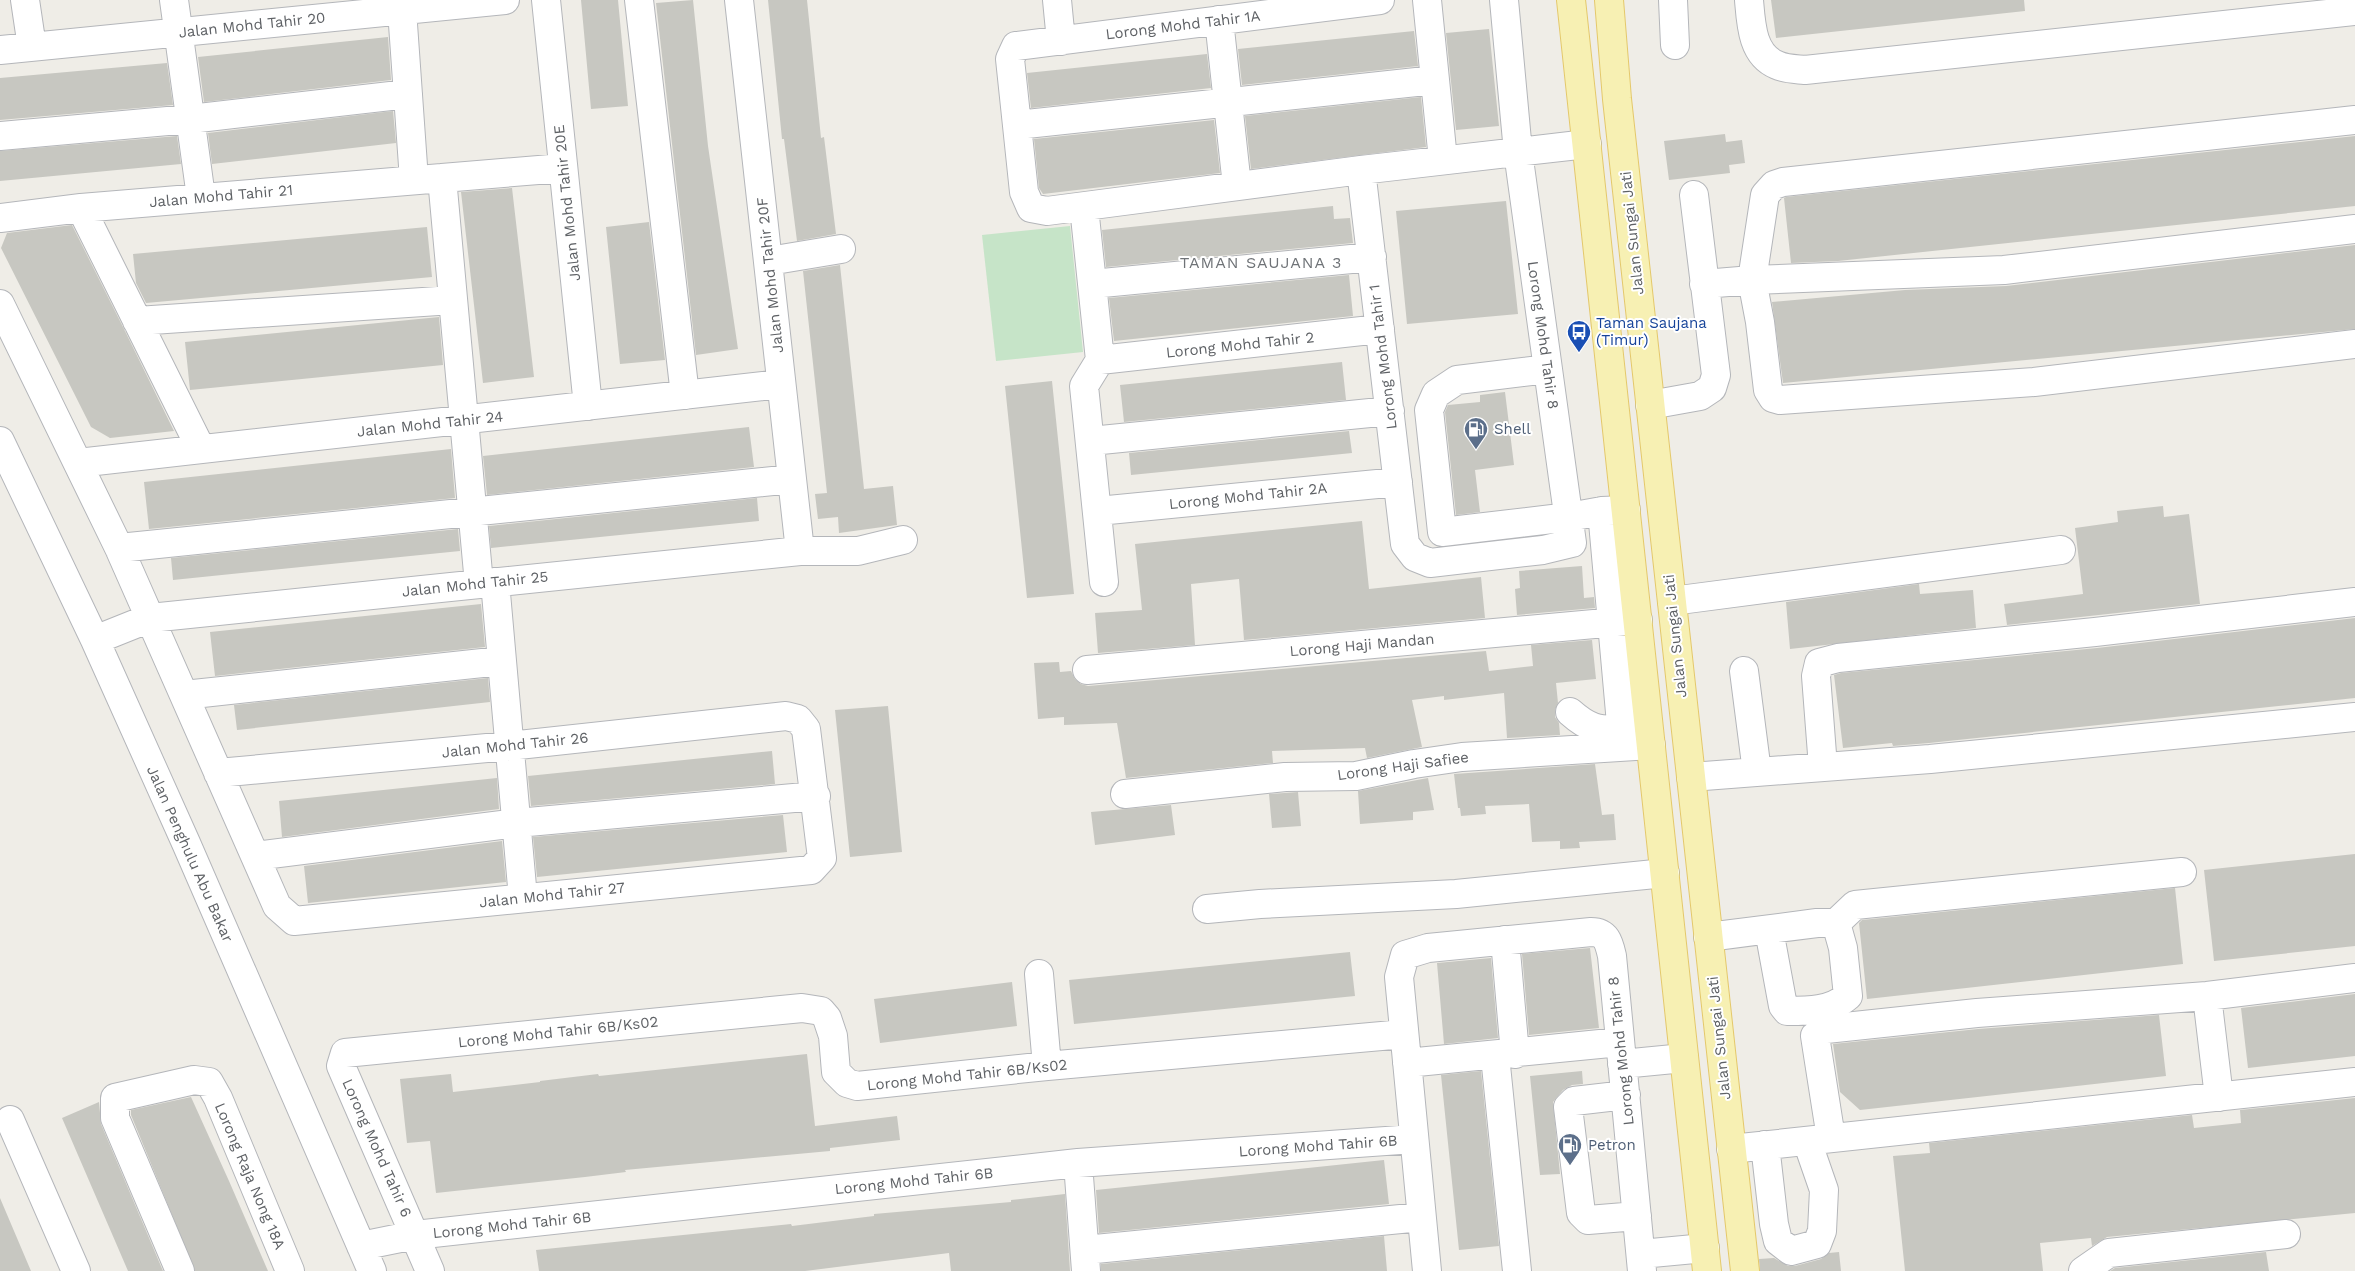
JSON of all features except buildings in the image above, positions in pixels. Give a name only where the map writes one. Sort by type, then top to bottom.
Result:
[{"type":"main road","points":[[1571,0],[1587,144],[1614,510],[1625,621],[1651,745],[1706,1260]]},
{"type":"main road","name":"Jalan Sungai Jati","points":[[1609,0],[1618,109],[1745,1271]]},
{"type":"street","points":[[25,0],[32,47]]},
{"type":"street","points":[[174,0],[201,198]]},
{"type":"street","name":"Jalan Mohd Tahir 20","points":[[0,50],[177,32],[355,7],[402,10],[451,3],[505,0]]},
{"type":"street","name":"Jalan Mohd Tahir 20E","points":[[546,0],[588,406]]},
{"type":"street","points":[[639,0],[685,395]]},
{"type":"street","name":"Jalan Mohd Tahir 20F","points":[[739,0],[800,550]]},
{"type":"street","points":[[1057,0],[1061,41]]},
{"type":"street","name":"Lorong Mohd Tahir 1A","points":[[1017,125],[1010,58],[1016,46],[1344,2],[1380,0]]},
{"type":"street","points":[[1427,0],[1443,160]]},
{"type":"street","name":"Lorong Mohd Tahir 8","points":[[1405,544],[1415,557],[1430,563],[1543,550],[1572,543],[1518,152],[1504,0]]},
{"type":"street","points":[[1673,0],[1675,45]]},
{"type":"street","points":[[1749,0],[1752,28],[1759,50],[1767,60],[1779,66],[1805,70],[2355,11]]},
{"type":"street","points":[[402,10],[414,180]]},
{"type":"street","points":[[1219,20],[1237,186]]},
{"type":"street","points":[[1435,80],[1017,125],[1024,192],[1031,208],[1047,211],[1362,170],[1587,144]]},
{"type":"street","points":[[0,136],[190,119],[408,94]]},
{"type":"street","points":[[2355,120],[1774,184],[1765,195],[1752,280],[1768,390],[1773,398],[1780,400],[2034,382],[2355,344]]},
{"type":"street","name":"Jalan Mohd Tahir 21","points":[[0,218],[81,208],[562,168]]},
{"type":"street","name":"Lorong Mohd Tahir 1","points":[[1362,170],[1405,544]]},
{"type":"street","points":[[442,178],[472,511],[501,661],[523,898]]},
{"type":"street","points":[[1650,404],[1700,396],[1712,388],[1716,376],[1694,195]]},
{"type":"street","points":[[1084,207],[1100,360],[1084,386],[1104,582]]},
{"type":"street","points":[[81,208],[201,449]]},
{"type":"street","points":[[1704,284],[1752,280],[2004,270],[2355,229]]},
{"type":"street","points":[[769,261],[841,249]]},
{"type":"street","points":[[1092,284],[1372,256]]},
{"type":"street","points":[[136,321],[453,300]]},
{"type":"street","points":[[0,304],[119,548],[255,856],[517,824],[816,796]]},
{"type":"street","name":"Lorong Mohd Tahir 2","points":[[1100,360],[1380,329]]},
{"type":"street","points":[[1548,369],[1457,380],[1436,394],[1429,410],[1442,532],[1614,510]]},
{"type":"street","name":"Jalan Mohd Tahir 24","points":[[78,463],[782,384]]},
{"type":"street","points":[[1091,441],[1390,411]]},
{"type":"street","name":"Jalan Penghulu Abu Bakar","points":[[0,441],[95,640],[186,843],[372,1271]]},
{"type":"street","points":[[119,548],[792,479]]},
{"type":"street","name":"Lorong Mohd Tahir 2A","points":[[1098,511],[1398,482]]},
{"type":"street","name":"Jalan Mohd Tahir 25","points":[[95,640],[150,618],[800,550],[858,551],[902,540]]},
{"type":"street","points":[[1672,601],[2061,550]]},
{"type":"street","points":[[1823,767],[1816,676],[1819,663],[1838,658],[2095,632],[2355,602]]},
{"type":"street","points":[[1570,712],[1584,724],[1623,737],[1625,621]]},
{"type":"street","name":"Lorong Haji Mandan","points":[[1087,670],[1625,621]]},
{"type":"street","points":[[184,695],[501,661]]},
{"type":"street","points":[[1744,672],[1757,772]]},
{"type":"street","name":"Jalan Mohd Tahir 26","points":[[218,773],[509,746],[786,716],[798,719],[806,729],[816,796]]},
{"type":"street","points":[[1691,777],[1930,759],[2355,717]]},
{"type":"street","name":"Lorong Haji Safiee","points":[[1125,794],[1285,776],[1356,776],[1414,764],[1623,737],[1651,745]]},
{"type":"street","name":"Jalan Mohd Tahir 27","points":[[255,856],[277,906],[294,921],[811,870],[822,858],[816,796]]},
{"type":"street","points":[[1708,937],[1817,923],[1836,924],[1855,905],[2182,872]]},
{"type":"street","points":[[1207,909],[1260,904],[1456,894],[1664,873]]},
{"type":"street","points":[[1768,930],[1783,1006],[1787,1011],[1812,1011],[1838,1004],[1848,996],[1843,948],[1836,924]]},
{"type":"street","name":"Lorong Mohd Tahir 8","points":[[1505,940],[1598,932],[1605,936],[1609,943],[1626,1095],[1641,1262]]},
{"type":"street","points":[[1427,1271],[1399,978],[1405,955],[1428,948],[1505,940],[1505,1055],[1517,1271]]},
{"type":"street","points":[[1039,974],[1047,1066]]},
{"type":"street","points":[[1765,1145],[1778,1240],[1791,1251],[1817,1244],[1822,1230],[1824,1190],[1819,1139],[1815,1036],[1826,1029],[1977,1013],[2207,996],[2355,978]]},
{"type":"street","points":[[2207,996],[2219,1097]]},
{"type":"street","name":"Lorong Mohd Tahir 6B/Ks02","points":[[345,1053],[802,1008],[821,1011],[826,1018],[833,1036],[836,1072],[848,1083],[857,1086],[1047,1066],[1404,1034]]},
{"type":"street","name":"Lorong Mohd Tahir 6","points":[[345,1053],[341,1066],[430,1271]]},
{"type":"street","points":[[1407,1063],[1505,1055],[1621,1053],[1684,1058]]},
{"type":"street","name":"Lorong Raja Nong 18A","points":[[180,1271],[115,1118],[115,1098],[194,1080],[209,1082],[218,1098],[290,1271]]},
{"type":"street","points":[[1731,1149],[2355,1082]]},
{"type":"street","points":[[1626,1095],[1574,1100],[1568,1107],[1581,1213],[1588,1220],[1637,1216]]},
{"type":"street","points":[[10,1120],[76,1271]]},
{"type":"street","name":"Lorong Mohd Tahir 6B","points":[[360,1246],[416,1235],[1078,1163],[1414,1139]]},
{"type":"street","points":[[1078,1163],[1085,1261],[1422,1217]]},
{"type":"street","points":[[2083,1271],[2109,1253],[2286,1234]]},
{"type":"street","points":[[1641,1262],[1706,1260]]},
{"type":"green space","points":[[1070,226],[1083,352],[996,361],[982,235]]},
{"type":"place","name":"Taman Saujana (Timur)","points":[[1579,353]]},
{"type":"place","name":"Shell","points":[[1476,450]]},
{"type":"place","name":"Petron","points":[[1570,1166]]},
{"type":"district","name":"TAMAN SAUJANA 3","points":[[1261,262]]}]
